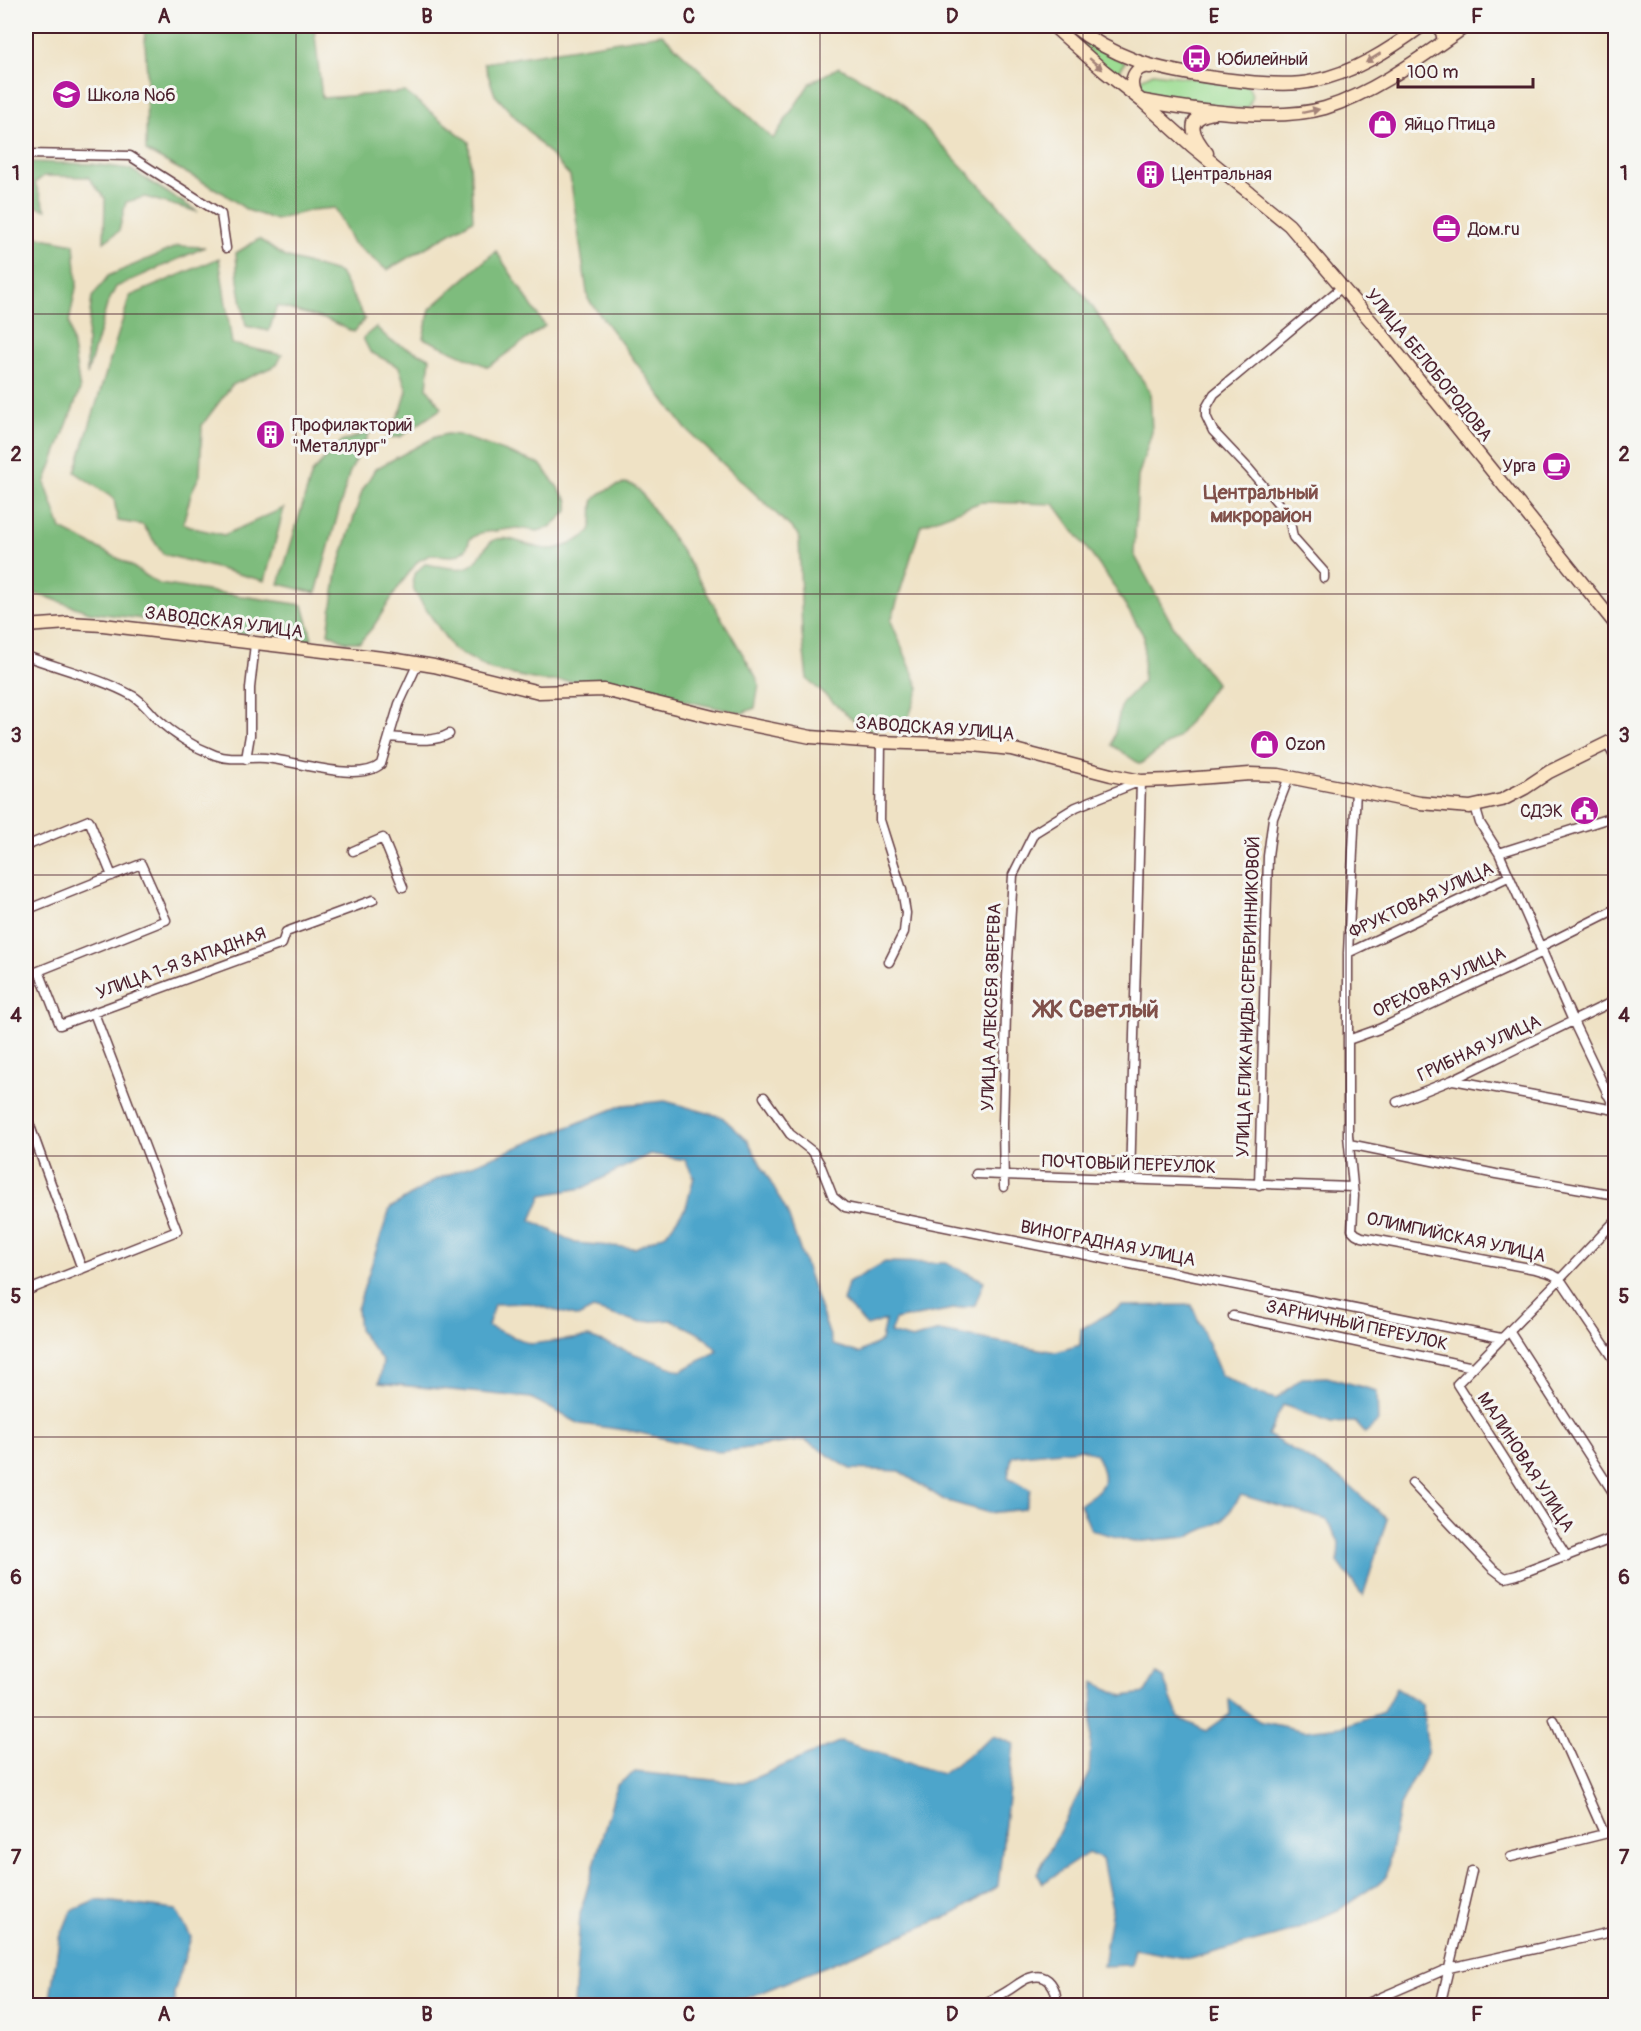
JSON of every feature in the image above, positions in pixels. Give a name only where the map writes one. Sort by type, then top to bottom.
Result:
[{"type":"street","name":"УЛИЦА БЕЛОБОРОДОВА","points":[[1053,26],[1289,225],[1611,611],[1616,625]]},
{"type":"street","points":[[1073,26],[1090,39],[1114,51],[1138,61],[1166,68]]},
{"type":"street","points":[[1422,26],[1364,63],[1334,76],[1311,82],[1287,84],[1253,82],[1144,66],[1138,69],[1132,81],[1132,89],[1138,98],[1178,108],[1253,113],[1302,113],[1325,108],[1372,87],[1466,26]]},
{"type":"street","points":[[1437,26],[1442,32],[1444,41]]},
{"type":"street","name":"УЛИЦА БЕЛОБОРОДОВА","points":[[1222,170],[1201,146],[1192,128],[1195,121],[1202,115],[1238,112]]},
{"type":"street","points":[[26,154],[130,156],[221,214],[226,248]]},
{"type":"street","points":[[1324,578],[1324,572],[1293,537],[1286,513],[1213,431],[1206,416],[1206,408],[1214,394],[1342,287]]},
{"type":"street","name":"ЗАВОДСКАЯ УЛИЦА","points":[[26,626],[68,623],[103,625],[418,663],[539,692],[604,690],[811,737],[1011,749],[1111,776],[1141,781],[1250,774],[1289,777],[1420,803],[1470,807],[1502,800],[1549,772],[1611,741]]},
{"type":"street","points":[[246,759],[250,735],[250,688],[255,644]]},
{"type":"street","points":[[26,656],[133,696],[162,723],[202,749],[223,757],[265,758],[329,770],[370,770],[381,764],[399,704],[418,663]]},
{"type":"street","points":[[389,737],[429,739],[442,738],[449,734]]},
{"type":"street","points":[[1611,741],[1616,760]]},
{"type":"street","points":[[881,742],[880,819],[902,890],[906,912],[904,932],[889,962]]},
{"type":"street","name":"УЛИЦА ЕЛИКАНИДЫ СЕРЕБРИННИКОВОЙ","points":[[1259,1185],[1268,856],[1272,818],[1289,777]]},
{"type":"street","points":[[1130,1180],[1141,781]]},
{"type":"street","name":"УЛИЦА АЛЕКСЕЯ ЗВЕРЕВА","points":[[1004,1187],[1003,1124],[1012,881],[1034,833],[1076,807],[1141,781]]},
{"type":"street","points":[[1353,1187],[1349,1144],[1348,953],[1356,790]]},
{"type":"street","points":[[1452,1080],[1615,1111],[1611,1092],[1573,1021],[1499,853],[1480,823],[1475,806]]},
{"type":"street","points":[[1499,853],[1616,816]]},
{"type":"street","points":[[26,846],[89,820],[112,876]]},
{"type":"street","points":[[353,851],[383,838],[403,887]]},
{"type":"street","points":[[26,910],[141,864],[166,920],[26,976]]},
{"type":"street","name":"ФРУКТОВАЯ УЛИЦА","points":[[1348,953],[1508,877]]},
{"type":"street","name":"УЛИЦА 1-Я ЗАПАДНАЯ","points":[[39,970],[60,1025],[282,944],[286,932],[373,900]]},
{"type":"street","name":"ОРЕХОВАЯ УЛИЦА","points":[[1348,1040],[1379,1029],[1541,949],[1616,909]]},
{"type":"street","name":"ГРИБНАЯ УЛИЦА","points":[[1397,1102],[1452,1080],[1616,1000]]},
{"type":"street","points":[[26,1291],[177,1231],[94,1013]]},
{"type":"street","name":"ВИНОГРАДНАЯ УЛИЦА","points":[[764,1097],[790,1134],[813,1152],[833,1197],[845,1208],[1501,1338]]},
{"type":"street","points":[[26,1115],[82,1269]]},
{"type":"street","points":[[1349,1144],[1496,1174],[1616,1195]]},
{"type":"street","name":"ПОЧТОВЫЙ ПЕРЕУЛОК","points":[[976,1174],[1353,1187]]},
{"type":"street","name":"ОЛИМПИЙСКАЯ УЛИЦА","points":[[1353,1187],[1352,1230],[1359,1236],[1535,1269],[1560,1279]]},
{"type":"street","points":[[1473,1367],[1614,1224]]},
{"type":"street","points":[[1560,1279],[1616,1362]]},
{"type":"street","name":"ЗАРНИЧНЫЙ ПЕРЕУЛОК","points":[[1233,1316],[1473,1367]]},
{"type":"street","points":[[1509,1331],[1616,1497]]},
{"type":"street","name":"МАЛИНОВАЯ УЛИЦА","points":[[1473,1367],[1457,1384],[1567,1557]]},
{"type":"street","points":[[1412,1484],[1502,1577],[1509,1578],[1616,1537]]},
{"type":"street","points":[[1554,1720],[1604,1833]]},
{"type":"street","points":[[1510,1857],[1616,1831]]},
{"type":"street","points":[[1440,2006],[1472,1871]]},
{"type":"street","points":[[1361,2006],[1449,1968],[1616,1931]]},
{"type":"street","points":[[979,2006],[1033,1977],[1044,1977],[1052,1984],[1057,1996],[1056,2006]]},
{"type":"green space","points":[[144,26],[314,26],[322,98],[405,92],[469,142],[473,220],[387,270],[353,243],[335,208],[311,210],[276,220],[247,210],[223,193],[146,151],[147,74]]},
{"type":"green space","points":[[1059,26],[1065,26],[1088,44],[1125,62],[1116,77]]},
{"type":"green space","points":[[662,34],[773,139],[810,83],[839,67],[896,97],[1085,296],[1150,391],[1152,432],[1138,477],[1134,554],[1173,626],[1216,683],[1179,736],[1140,764],[1112,745],[1122,703],[1143,681],[1144,636],[1110,580],[1054,504],[981,502],[921,525],[891,621],[919,688],[906,725],[864,730],[807,679],[802,634],[799,535],[686,429],[588,299],[570,176],[495,95],[484,63]]},
{"type":"green space","points":[[1153,73],[1247,85],[1252,95],[1251,100],[1246,109],[1153,99],[1143,91],[1141,79]]},
{"type":"green space","points":[[26,162],[91,164],[130,169],[198,212],[145,197],[126,202],[119,231],[104,242],[105,198],[88,177],[44,176],[35,183],[46,210],[26,203]]},
{"type":"green space","points":[[26,235],[74,244],[77,283],[69,322],[80,390],[45,483],[61,529],[125,562],[159,584],[303,605],[312,639],[306,643],[275,639],[267,633],[265,622],[257,621],[245,634],[231,635],[158,621],[89,612],[26,592]]},
{"type":"green space","points":[[259,239],[285,257],[340,273],[365,319],[354,332],[328,320],[277,306],[269,331],[246,326],[238,281],[236,253]]},
{"type":"green space","points":[[178,246],[205,247],[116,287],[107,305],[87,375],[87,338],[92,297],[108,276]]},
{"type":"green space","points":[[496,251],[545,326],[488,367],[423,338],[430,309]]},
{"type":"green space","points":[[219,258],[232,344],[282,355],[277,365],[232,385],[202,425],[200,475],[192,491],[183,523],[224,535],[284,508],[265,581],[163,554],[143,525],[118,521],[114,499],[75,472],[130,296]]},
{"type":"green space","points":[[376,327],[391,341],[430,358],[427,388],[442,408],[400,437],[387,438],[402,408],[407,391],[399,367],[370,352],[363,338]]},
{"type":"green space","points":[[370,432],[349,474],[316,593],[279,584],[312,473],[341,442]]},
{"type":"green space","points":[[447,434],[458,435],[540,464],[568,501],[568,511],[550,527],[538,531],[517,528],[480,533],[470,539],[466,549],[459,554],[430,555],[418,561],[373,627],[360,642],[346,642],[328,633],[337,572],[362,491],[375,469],[435,437]]},
{"type":"green space","points":[[625,483],[633,485],[640,491],[687,559],[755,675],[759,684],[755,708],[742,713],[591,681],[542,681],[491,670],[453,649],[415,593],[412,583],[414,576],[425,564],[465,568],[477,560],[494,540],[512,540],[550,549],[562,547],[580,539],[590,531],[592,526],[593,505],[596,497],[605,490]]},
{"type":"water","points":[[665,1101],[722,1117],[748,1141],[787,1212],[833,1345],[859,1353],[881,1341],[885,1320],[867,1326],[843,1301],[848,1283],[885,1262],[946,1263],[984,1281],[975,1305],[895,1320],[890,1333],[912,1339],[939,1331],[1056,1352],[1080,1345],[1081,1329],[1122,1306],[1192,1305],[1221,1375],[1253,1392],[1276,1399],[1302,1378],[1327,1377],[1377,1391],[1378,1422],[1365,1433],[1355,1422],[1331,1423],[1283,1405],[1268,1435],[1343,1480],[1387,1519],[1363,1596],[1338,1562],[1339,1542],[1327,1520],[1241,1495],[1223,1521],[1187,1537],[1133,1542],[1091,1530],[1080,1504],[1100,1488],[1104,1478],[1096,1454],[1081,1449],[1012,1456],[1008,1477],[1031,1490],[1025,1509],[989,1513],[944,1500],[899,1471],[850,1469],[805,1440],[720,1452],[632,1431],[580,1424],[531,1398],[379,1383],[383,1362],[359,1330],[357,1309],[390,1208],[435,1180],[623,1105]],"holes":[[[650,1154],[685,1160],[694,1177],[686,1207],[666,1234],[635,1248],[575,1243],[531,1220],[542,1195],[583,1188]],[[529,1303],[578,1317],[593,1309],[638,1322],[672,1320],[702,1335],[718,1351],[681,1371],[589,1337],[530,1344],[488,1326],[494,1304]]]},
{"type":"water","points":[[1156,1674],[1163,1678],[1179,1718],[1206,1731],[1230,1714],[1229,1699],[1259,1721],[1305,1731],[1341,1727],[1383,1712],[1396,1688],[1422,1704],[1428,1751],[1399,1808],[1386,1878],[1340,1909],[1287,1933],[1189,1959],[1135,1949],[1131,1965],[1103,1966],[1112,1908],[1102,1859],[1088,1853],[1043,1883],[1037,1874],[1089,1775],[1094,1682],[1123,1696],[1145,1693]]},
{"type":"water","points":[[994,1736],[1014,1744],[998,1886],[956,1913],[730,2005],[574,2005],[580,1914],[617,1785],[635,1772],[743,1783],[841,1741],[942,1774]]},
{"type":"water","points":[[97,1900],[176,1910],[191,1937],[174,1993],[175,2005],[49,2005],[59,1940],[71,1911]]},
{"type":"place","name":"Юбилейный","points":[[1197,59]]},
{"type":"place","name":"Школа №6","points":[[67,95]]},
{"type":"place","name":"Яйцо Птица","points":[[1383,124]]},
{"type":"place","name":"Центральная","points":[[1151,174]]},
{"type":"place","name":"Дом.ru","points":[[1447,229]]},
{"type":"place","name":"Профилакторий \"Металлург\"","points":[[271,435]]},
{"type":"place","name":"Урга","points":[[1557,466]]},
{"type":"place","name":"Ozon","points":[[1264,744]]},
{"type":"place","name":"СДЭК","points":[[1584,811]]},
{"type":"district","name":"Центральный микрорайон","points":[[1261,504]]},
{"type":"district","name":"ЖК Светлый","points":[[1097,1009]]}]
